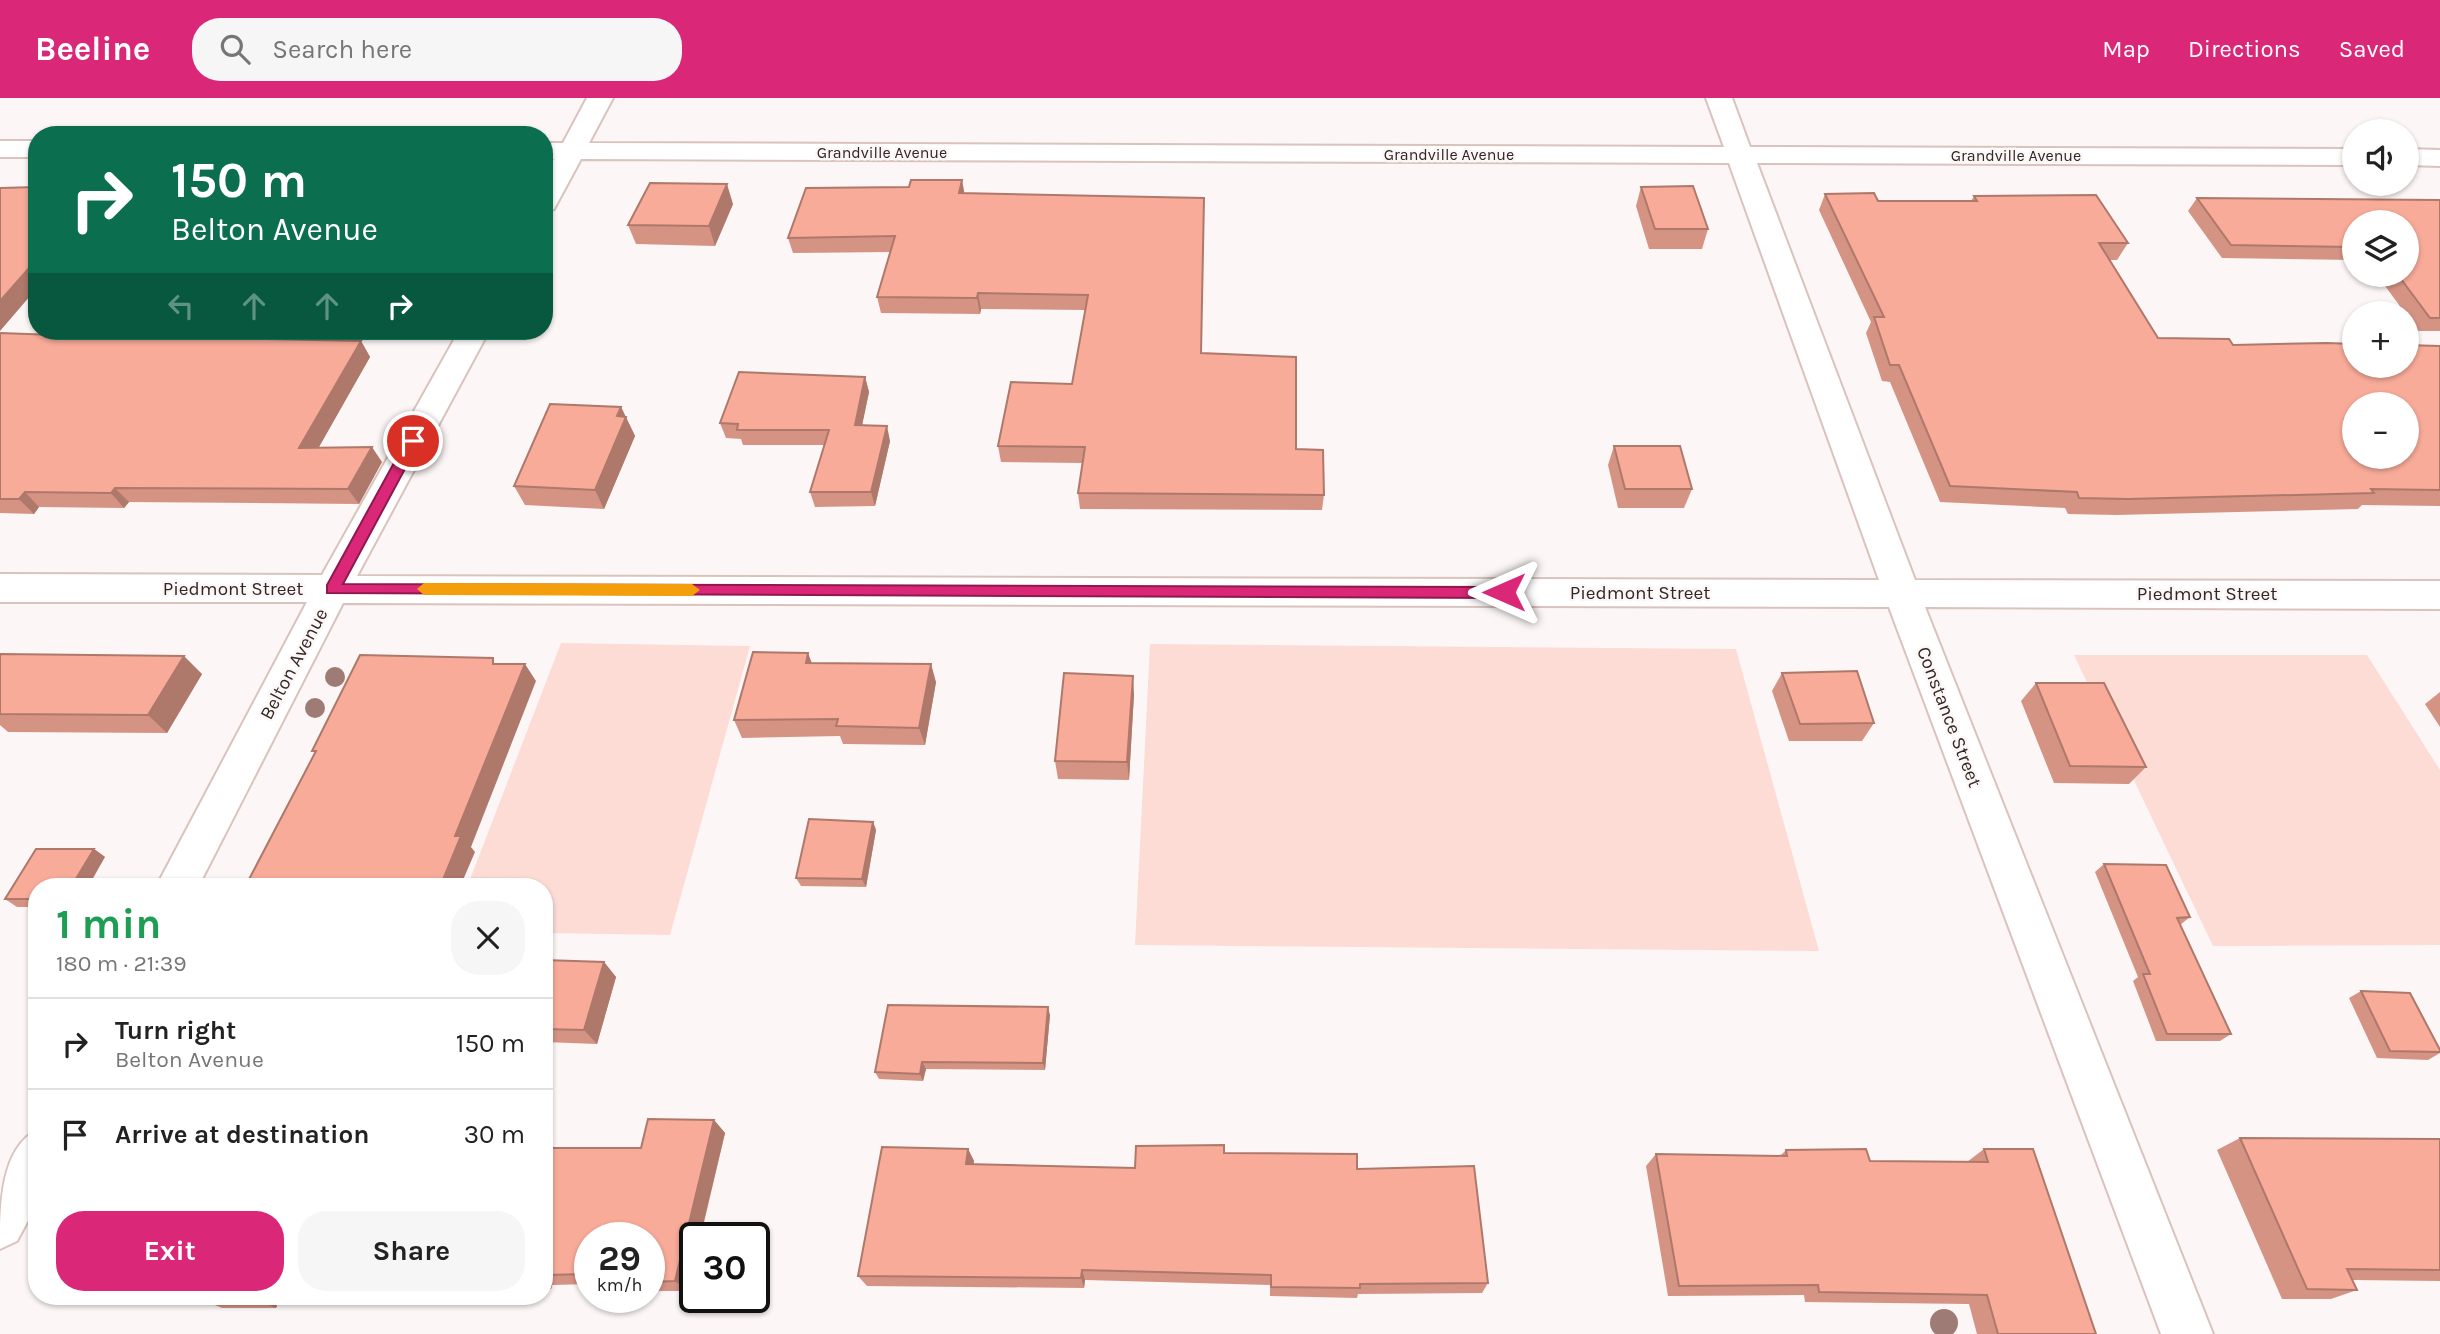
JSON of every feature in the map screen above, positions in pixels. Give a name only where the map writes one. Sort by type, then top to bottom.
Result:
[{"type":"street","points":[[553,186],[600,98]]},
{"type":"street","name":"Constance Street","points":[[1719,98],[1903,592],[2187,1334]]},
{"type":"street","points":[[0,149],[28,149]]},
{"type":"street","name":"Grandville Avenue","points":[[553,151],[2342,157]]},
{"type":"street","points":[[2419,158],[2440,158]]},
{"type":"street","name":"Belton Avenue","points":[[182,878],[332,589],[469,340]]},
{"type":"street","name":"Piedmont Street","points":[[0,588],[2440,595]]},
{"type":"street","points":[[0,1224],[28,1171]]},
{"type":"shaded area","points":[[561,643],[750,646],[670,935],[553,933],[553,878],[470,878]]},
{"type":"shaded area","points":[[1150,644],[1736,649],[1819,951],[1135,945]]},
{"type":"shaded area","points":[[2074,655],[2367,655],[2440,770],[2440,945],[2213,946]]},
{"type":"building","points":[[911,180],[962,180],[959,193],[1204,198],[1201,353],[1296,357],[1296,449],[1323,450],[1324,495],[1078,493],[1085,447],[998,446],[1011,382],[1072,384],[1088,295],[978,293],[977,298],[877,297],[895,236],[788,238],[806,188],[909,187]]},
{"type":"building","points":[[650,183],[727,184],[709,226],[628,225]]},
{"type":"building","points":[[1693,186],[1708,229],[1655,229],[1641,187]]},
{"type":"building","points":[[28,187],[28,269],[0,301],[0,188]]},
{"type":"building","points":[[1874,193],[1878,201],[1977,201],[1974,196],[2096,195],[2128,243],[2099,243],[2158,338],[2229,339],[2233,345],[2342,344],[2342,378],[2419,378],[2419,345],[2440,346],[2440,490],[2371,489],[2374,493],[2128,499],[2079,498],[2077,492],[1950,486],[1899,365],[1890,365],[1874,317],[1884,317],[1825,194]]},
{"type":"building","points":[[2197,198],[2440,200],[2440,318],[2430,318],[2407,287],[2419,287],[2419,210],[2342,210],[2342,247],[2231,245]]},
{"type":"building","points":[[0,333],[28,334],[28,340],[361,341],[299,448],[372,447],[348,489],[115,488],[111,493],[25,492],[19,499],[0,499]]},
{"type":"building","points":[[739,372],[865,377],[855,425],[887,426],[871,492],[810,492],[829,430],[737,430],[738,424],[720,423]]},
{"type":"building","points":[[550,404],[621,407],[617,416],[626,417],[595,490],[514,486]]},
{"type":"building","points":[[1614,446],[1680,446],[1692,489],[1625,489]]},
{"type":"building","points":[[753,652],[808,653],[806,663],[931,664],[919,728],[836,726],[838,719],[734,720]]},
{"type":"building","points":[[0,654],[184,656],[148,715],[0,714]]},
{"type":"building","points":[[360,655],[493,658],[493,664],[525,664],[455,836],[461,836],[444,878],[250,878],[316,751],[312,751]]},
{"type":"building","points":[[1857,671],[1874,723],[1800,724],[1782,673]]},
{"type":"building","points":[[1064,673],[1133,676],[1127,762],[1055,761]]},
{"type":"building","points":[[2036,683],[2104,683],[2146,767],[2070,766]]},
{"type":"building","points":[[809,819],[873,822],[862,879],[796,878]]},
{"type":"building","points":[[36,849],[94,849],[76,878],[28,878],[28,899],[5,899]]},
{"type":"building","points":[[2104,864],[2166,865],[2190,917],[2177,918],[2231,1034],[2167,1034],[2143,974],[2150,974]]},
{"type":"building","points":[[553,960],[604,962],[584,1030],[553,1029]]},
{"type":"building","points":[[2361,991],[2410,993],[2440,1052],[2390,1051]]},
{"type":"building","points":[[888,1005],[1048,1007],[1043,1063],[922,1062],[920,1074],[875,1072]]},
{"type":"building","points":[[648,1119],[714,1120],[689,1222],[679,1222],[679,1264],[675,1281],[665,1281],[665,1222],[574,1222],[574,1274],[553,1275],[553,1148],[641,1148]]},
{"type":"building","points":[[2240,1138],[2440,1139],[2440,1270],[2347,1269],[2357,1290],[2307,1289]]},
{"type":"building","points":[[1224,1145],[1224,1153],[1357,1154],[1357,1169],[1474,1166],[1488,1283],[1360,1284],[1360,1288],[1271,1287],[1271,1275],[1082,1270],[1081,1278],[858,1276],[882,1147],[968,1149],[966,1164],[1135,1168],[1136,1146]]},
{"type":"building","points":[[1866,1149],[1870,1161],[1988,1162],[1984,1149],[2033,1149],[2096,1334],[1998,1334],[1987,1295],[1819,1292],[1818,1285],[1679,1286],[1656,1154],[1787,1156],[1786,1150]]},
{"type":"slow traffic","points":[[424,589],[692,590]]},
{"type":"route","points":[[413,441],[332,589],[1504,592]]}]
